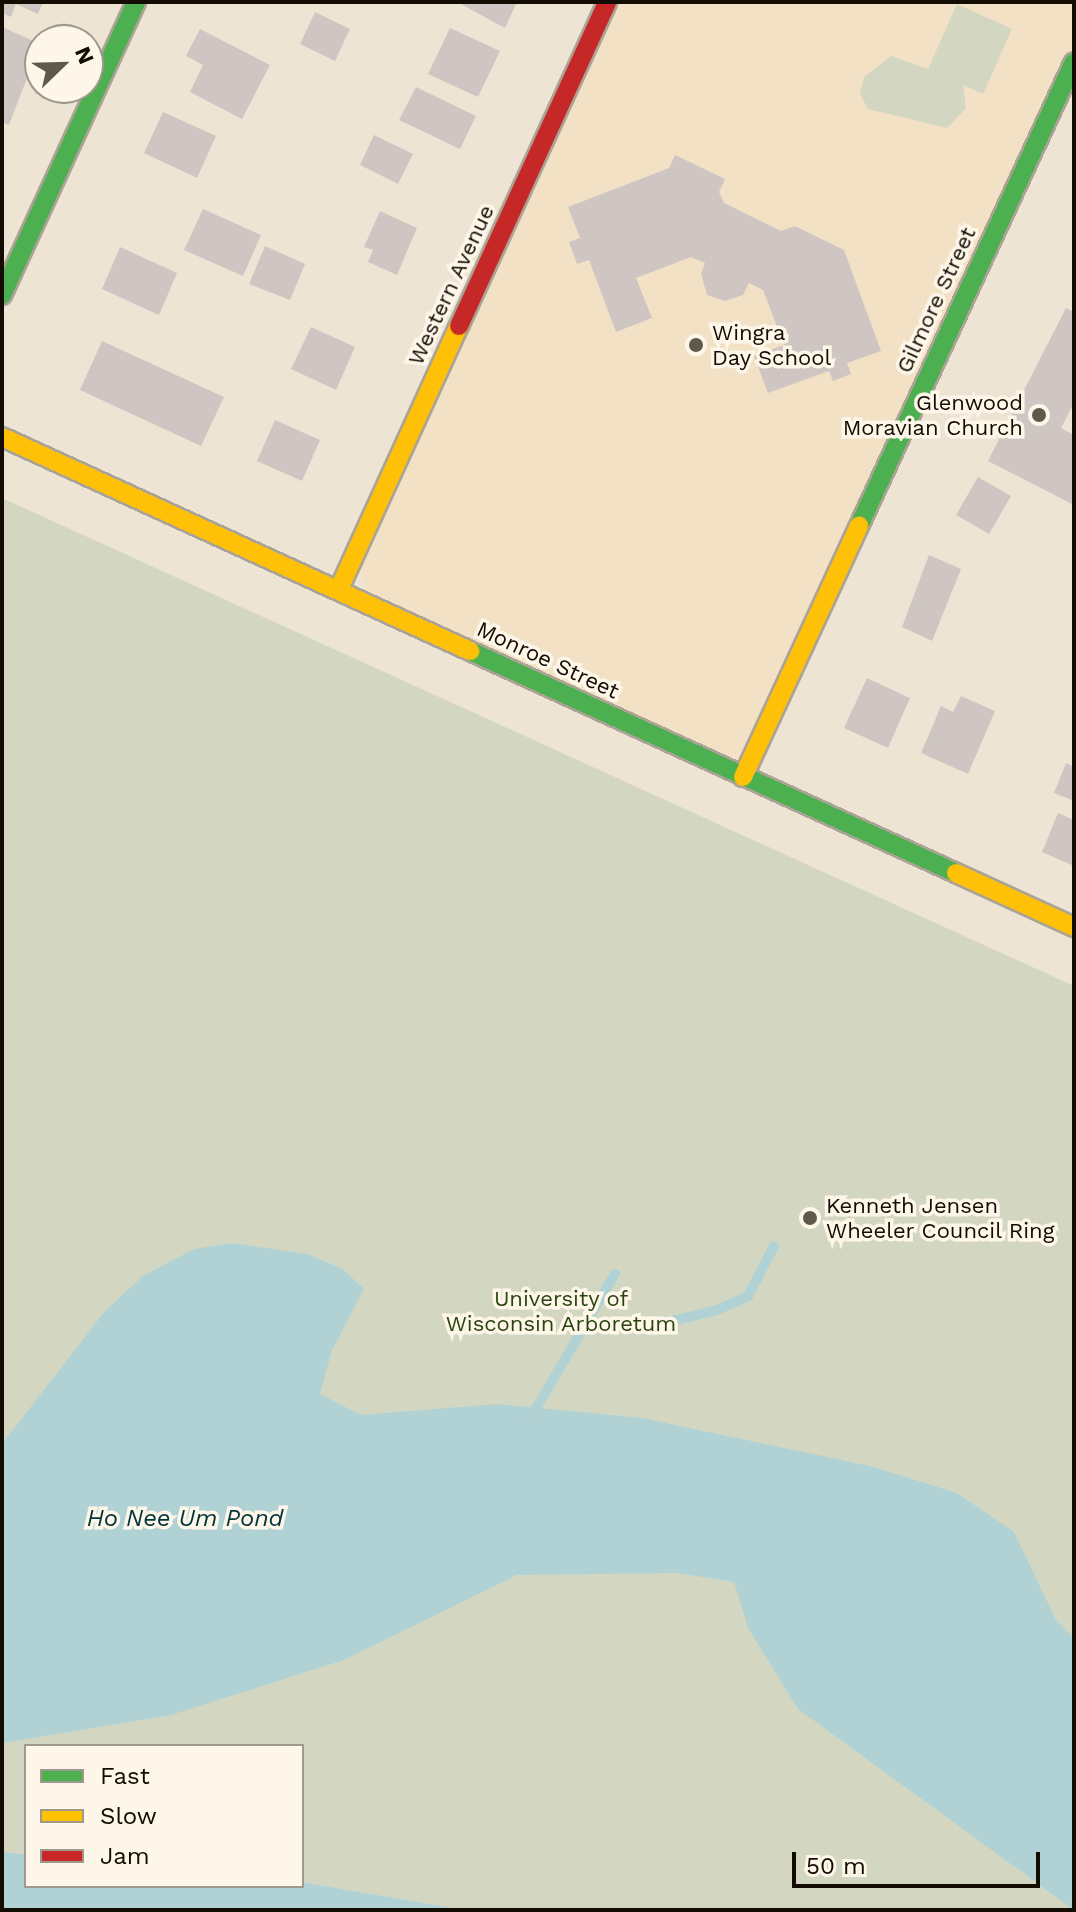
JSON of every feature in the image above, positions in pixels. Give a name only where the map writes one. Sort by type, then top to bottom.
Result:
[{"type":"street","points":[[2,295],[136,2]]},
{"type":"street","name":"Western Avenue","points":[[339,589],[607,2]]},
{"type":"street","name":"Gilmore Street","points":[[743,777],[1074,62]]},
{"type":"street","name":"Monroe Street","points":[[2,437],[1074,927]]},
{"type":"shaded area","name":"Wingra Day School","points":[[607,2],[1074,2],[1074,62],[743,777],[369,603],[353,551]]},
{"type":"green space","points":[[957,4],[1012,29],[983,94],[963,85],[966,108],[947,128],[868,109],[860,94],[864,77],[891,56],[928,69]]},
{"type":"green space","name":"University of Wisconsin Arboretum","points":[[2,498],[1074,986],[1074,1910],[465,1910],[304,1882],[304,1744],[24,1744],[24,1854],[2,1852]]},
{"type":"water","name":"Ho Nee Um Pond","points":[[232,1243],[307,1254],[343,1269],[364,1289],[332,1350],[320,1394],[361,1415],[497,1404],[642,1418],[870,1466],[957,1493],[1014,1532],[1056,1620],[1074,1638],[1074,1910],[798,1709],[748,1628],[734,1582],[677,1573],[517,1575],[344,1660],[171,1715],[2,1743],[2,1444],[105,1311],[143,1276],[194,1249]]},
{"type":"water","points":[[2,1852],[24,1854],[24,1888],[304,1888],[304,1882],[465,1910],[2,1910]]},
{"type":"building","points":[[2,2],[43,2],[38,14],[16,4],[11,17],[2,13]]},
{"type":"building","points":[[457,2],[517,2],[505,28]]},
{"type":"building","points":[[315,12],[350,29],[335,61],[300,44]]},
{"type":"building","points":[[2,27],[24,37],[24,86],[9,125],[2,122]]},
{"type":"building","points":[[450,28],[500,51],[478,97],[428,74]]},
{"type":"building","points":[[200,29],[270,65],[242,119],[190,92],[203,65],[186,56]]},
{"type":"building","points":[[416,87],[476,116],[460,149],[399,120]]},
{"type":"building","points":[[163,112],[216,136],[197,178],[144,153]]},
{"type":"building","points":[[374,135],[413,154],[398,184],[360,165]]},
{"type":"building","points":[[675,155],[725,179],[719,192],[724,203],[781,231],[795,226],[844,250],[881,351],[847,363],[851,374],[833,381],[829,371],[768,393],[754,356],[784,345],[763,290],[749,283],[743,295],[725,301],[707,295],[701,274],[705,263],[691,257],[636,278],[652,318],[616,332],[589,260],[577,264],[569,242],[580,238],[568,207],[669,168]]},
{"type":"building","points":[[203,209],[261,235],[243,276],[184,250]]},
{"type":"building","points":[[380,211],[417,228],[397,275],[368,262],[373,250],[364,247]]},
{"type":"building","points":[[265,246],[305,264],[290,300],[249,284]]},
{"type":"building","points":[[120,247],[177,273],[159,315],[102,289]]},
{"type":"building","name":"Glenwood Moravian Church","points":[[1066,308],[1074,312],[1074,403],[1061,428],[1074,435],[1074,505],[988,461]]},
{"type":"building","points":[[311,327],[355,347],[336,390],[291,369]]},
{"type":"building","points":[[102,341],[224,397],[201,446],[80,390]]},
{"type":"building","points":[[275,420],[320,440],[302,481],[257,461]]},
{"type":"building","points":[[978,477],[1011,496],[989,534],[956,515]]},
{"type":"building","points":[[929,555],[961,569],[932,641],[902,627]]},
{"type":"building","points":[[867,678],[910,698],[888,748],[844,728]]},
{"type":"building","points":[[961,696],[995,711],[968,774],[921,753],[941,706],[953,712]]},
{"type":"building","points":[[1066,763],[1074,767],[1074,801],[1054,793]]},
{"type":"building","points":[[1058,813],[1074,820],[1074,866],[1042,852]]},
{"type":"waterway","points":[[583,1326],[672,1321],[717,1310],[748,1296],[774,1246]]},
{"type":"waterway","points":[[531,1417],[615,1274]]},
{"type":"traffic: fast","points":[[2,295],[136,2]]},
{"type":"traffic: fast","points":[[859,526],[1074,62]]},
{"type":"traffic: fast","points":[[470,651],[956,873]]},
{"type":"traffic: slow","points":[[339,589],[459,326]]},
{"type":"traffic: slow","points":[[2,437],[470,651]]},
{"type":"traffic: slow","points":[[743,777],[859,526]]},
{"type":"traffic: slow","points":[[956,873],[1074,927]]},
{"type":"traffic: jam","points":[[459,326],[607,2]]},
{"type":"place","name":"Wingra Day School","points":[[696,345]]},
{"type":"place","name":"Glenwood Moravian Church","points":[[1039,415]]},
{"type":"place","name":"Kenneth Jensen Wheeler Council Ring","points":[[810,1218]]}]
